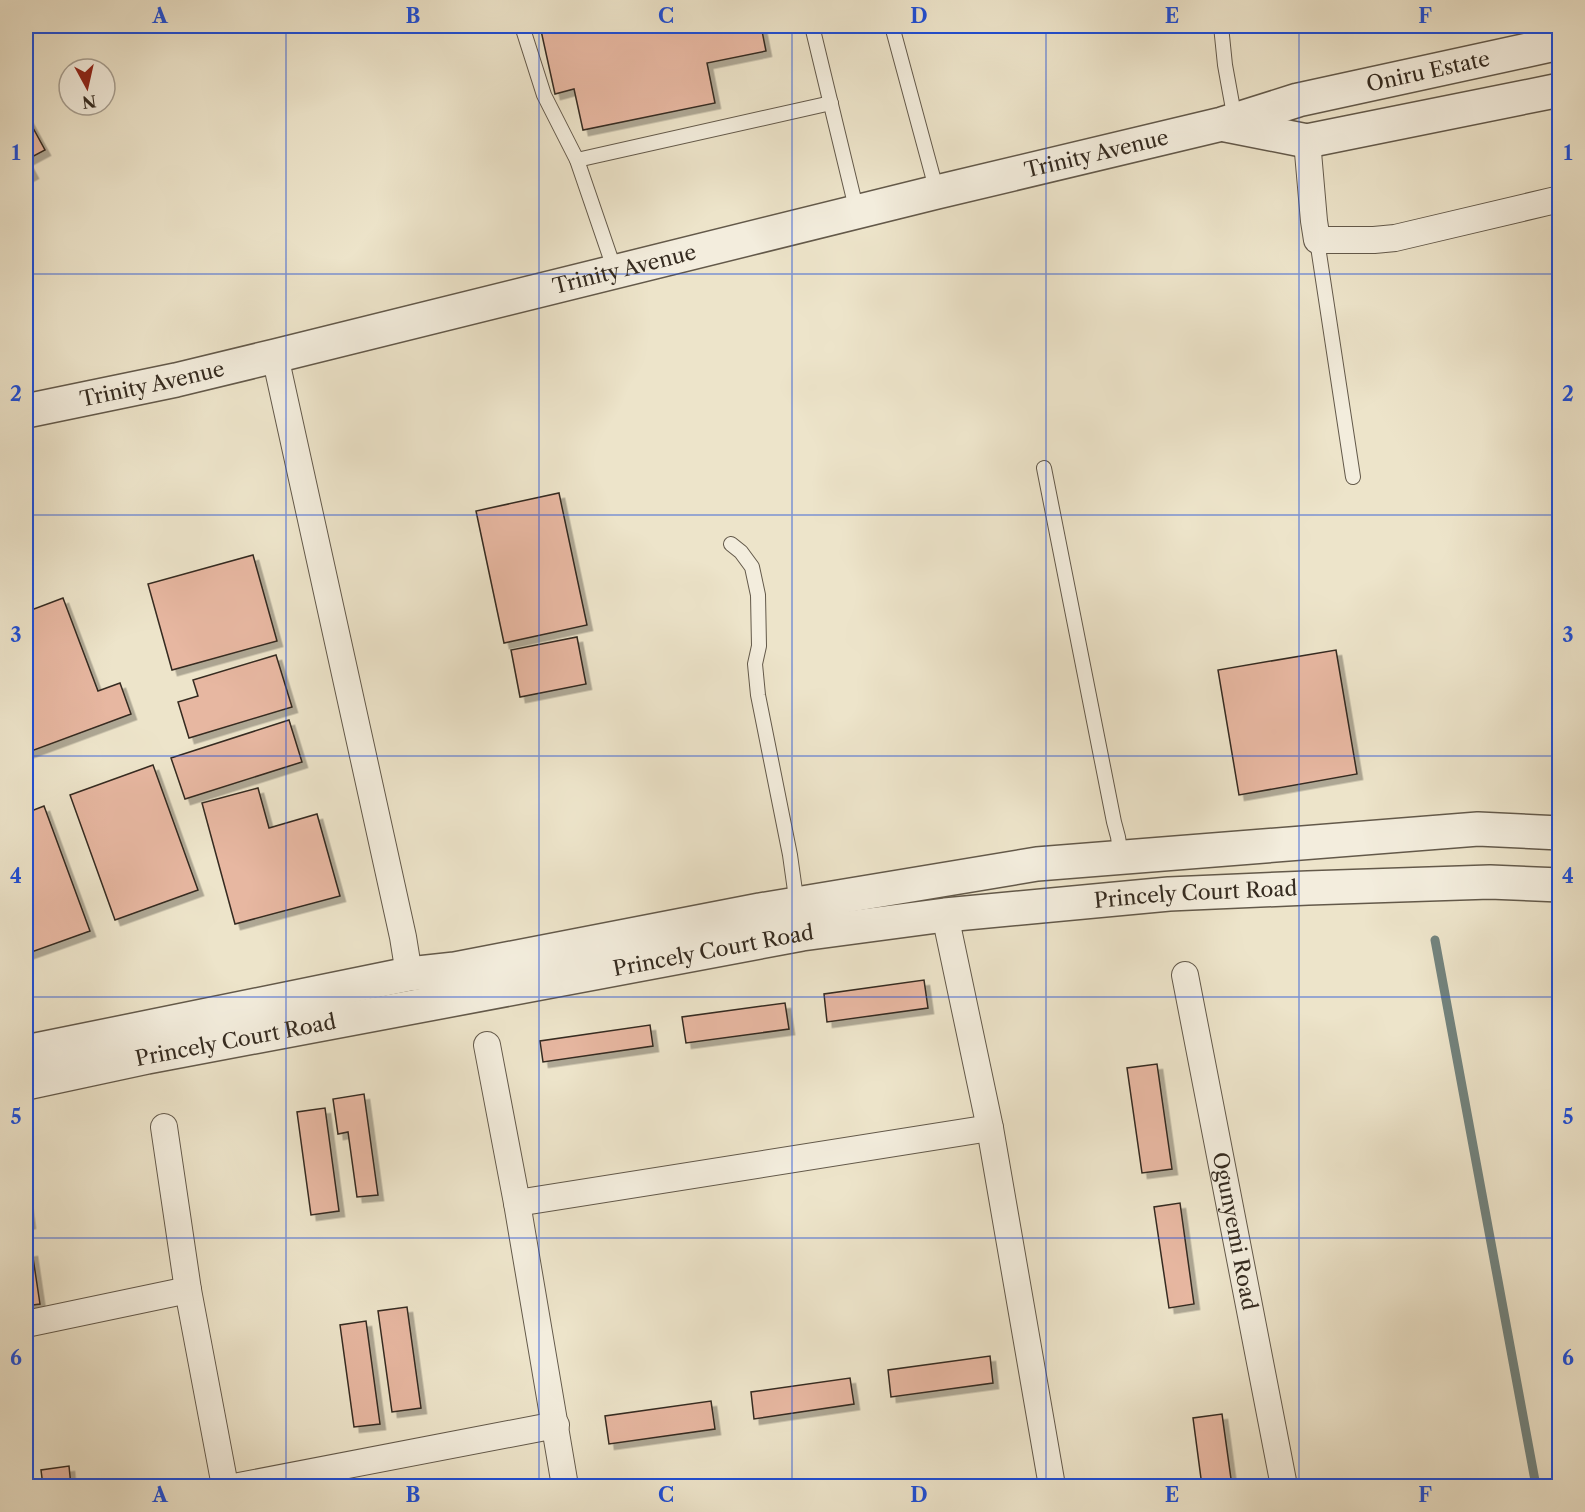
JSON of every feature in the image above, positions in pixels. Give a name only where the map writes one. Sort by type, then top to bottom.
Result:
[{"type":"street","name":"Oniru Estate","points":[[1228,122],[1298,100],[1560,43]]},
{"type":"street","name":"Oniru Estate","points":[[1307,141],[1560,90]]},
{"type":"street","points":[[1298,100],[1307,141],[1317,240],[1395,238],[1560,199]]},
{"type":"street","name":"Trinity Avenue","points":[[26,411],[176,380],[1228,122]]},
{"type":"street","points":[[1228,122],[1307,141]]},
{"type":"street","points":[[275,356],[403,937],[409,975]]},
{"type":"street","points":[[26,1052],[409,975],[455,969],[760,910],[1036,864],[1478,829],[1560,833]]},
{"type":"street","name":"Princely Court Road","points":[[26,1083],[159,1055],[802,934],[945,915],[1169,894],[1490,882],[1560,885]]},
{"type":"street","points":[[945,915],[990,1128],[1052,1486]]},
{"type":"street","name":"Ogunyemi Road","points":[[1185,975],[1284,1486]]},
{"type":"street","points":[[487,1045],[517,1203],[565,1486]]},
{"type":"street","points":[[164,1127],[188,1290],[225,1486]]},
{"type":"street","points":[[517,1203],[990,1128]]},
{"type":"street","points":[[26,1324],[188,1290]]},
{"type":"street","points":[[239,1486],[555,1425]]},
{"type":"lane","points":[[522,26],[544,94],[577,160],[615,271]]},
{"type":"lane","points":[[812,26],[857,212]]},
{"type":"lane","points":[[892,26],[937,192]]},
{"type":"lane","points":[[1221,26],[1228,122]]},
{"type":"lane","points":[[577,160],[831,103]]},
{"type":"lane","points":[[1317,240],[1353,477]]},
{"type":"lane","points":[[1044,468],[1121,858]]},
{"type":"lane","points":[[730,544],[741,552],[752,567],[758,595],[759,646],[755,664],[758,695],[790,855],[797,905]]},
{"type":"building","points":[[540,26],[761,26],[766,51],[707,63],[715,103],[583,130],[574,89],[555,94]]},
{"type":"building","points":[[26,115],[45,150],[26,160]]},
{"type":"building","points":[[26,160],[33,173],[26,177]]},
{"type":"building","points":[[559,493],[587,625],[504,643],[476,511]]},
{"type":"building","points":[[253,555],[277,641],[172,670],[148,584]]},
{"type":"building","points":[[63,598],[98,691],[120,683],[131,714],[26,753],[26,670],[33,667],[26,647],[26,612]]},
{"type":"building","points":[[577,637],[586,684],[520,697],[511,650]]},
{"type":"building","points":[[1336,650],[1357,774],[1239,795],[1218,670]]},
{"type":"building","points":[[276,655],[292,707],[189,738],[178,702],[198,696],[193,680]]},
{"type":"building","points":[[289,720],[302,762],[185,799],[171,758]]},
{"type":"building","points":[[153,765],[198,890],[115,920],[70,795]]},
{"type":"building","points":[[258,788],[269,828],[317,814],[340,896],[235,924],[202,803]]},
{"type":"building","points":[[44,806],[90,931],[26,954],[26,813]]},
{"type":"building","points":[[924,980],[928,1008],[827,1022],[824,994]]},
{"type":"building","points":[[785,1003],[789,1029],[686,1043],[682,1017]]},
{"type":"building","points":[[650,1025],[653,1046],[543,1062],[540,1041]]},
{"type":"building","points":[[1157,1064],[1172,1169],[1142,1173],[1127,1068]]},
{"type":"building","points":[[364,1094],[378,1195],[357,1197],[348,1132],[338,1134],[333,1099]]},
{"type":"building","points":[[325,1108],[339,1211],[311,1215],[297,1112]]},
{"type":"building","points":[[26,1194],[30,1223],[26,1224]]},
{"type":"building","points":[[1180,1203],[1194,1304],[1169,1308],[1154,1207]]},
{"type":"building","points":[[32,1251],[40,1304],[26,1306],[26,1252]]},
{"type":"building","points":[[407,1307],[421,1408],[392,1412],[378,1311]]},
{"type":"building","points":[[366,1321],[380,1424],[354,1427],[340,1325]]},
{"type":"building","points":[[990,1356],[993,1383],[891,1397],[888,1370]]},
{"type":"building","points":[[850,1378],[854,1404],[754,1419],[751,1392]]},
{"type":"building","points":[[711,1401],[715,1429],[609,1444],[605,1416]]},
{"type":"building","points":[[1222,1414],[1232,1486],[1202,1486],[1193,1418]]},
{"type":"building","points":[[69,1466],[71,1486],[43,1486],[41,1470]]},
{"type":"waterway","points":[[1435,940],[1536,1486]]}]
